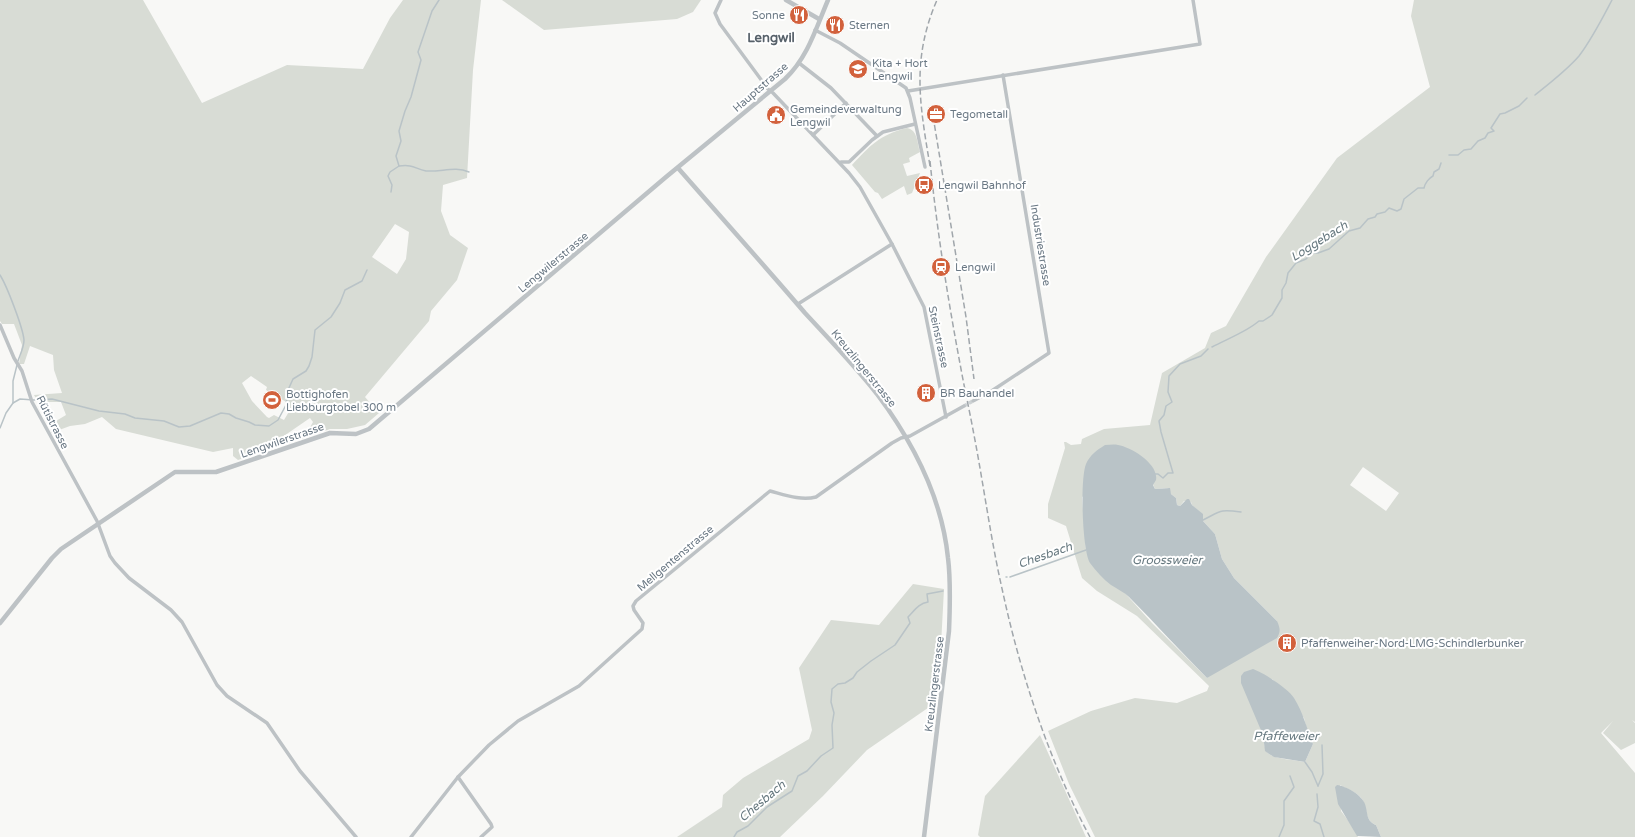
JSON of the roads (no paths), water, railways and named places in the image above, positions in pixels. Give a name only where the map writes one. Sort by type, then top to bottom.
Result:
[{"type":"street","name":"Steinstrasse","points":[[721,0],[715,13],[717,19],[770,91],[840,162],[860,187],[892,244],[926,313],[946,417]]},
{"type":"street","points":[[786,0],[819,19]]},
{"type":"street","name":"Hauptstrasse","points":[[678,168],[785,79],[799,63],[809,47],[819,19],[828,0]]},
{"type":"street","points":[[908,91],[1200,44],[1192,0]]},
{"type":"street","points":[[815,30],[840,43],[903,86],[908,91],[925,167]]},
{"type":"street","points":[[799,63],[831,88],[877,136]]},
{"type":"street","name":"Industriestrasse","points":[[973,401],[990,392],[1049,353],[1003,75]]},
{"type":"street","points":[[813,135],[846,103]]},
{"type":"street","points":[[840,162],[849,162],[877,136],[894,128],[915,124]]},
{"type":"street","name":"Kreuzlingerstrasse","points":[[678,168],[877,395],[905,437],[926,476],[941,522],[948,558],[950,600],[949,631],[924,837]]},
{"type":"street","name":"Lengwilerstrasse","points":[[0,623],[52,558],[72,541],[175,472],[216,472],[330,433],[352,434],[365,432],[678,168]]},
{"type":"street","points":[[798,304],[892,244]]},
{"type":"street","name":"Rütistrasse","points":[[0,325],[14,358],[20,367],[31,400],[98,523],[110,556],[129,578],[171,610],[182,622],[217,685],[227,696],[267,723],[300,772],[356,837]]},
{"type":"street","points":[[905,437],[946,417],[964,406]]},
{"type":"street","name":"Mellgentenstrasse","points":[[411,837],[458,776],[489,745],[518,721],[579,686],[642,630],[643,623],[633,606],[636,601],[770,491],[800,498],[810,499],[816,497],[892,443],[905,437]]},
{"type":"street","points":[[458,776],[491,824],[491,828],[481,837]]},
{"type":"water","name":"Groossweier","points":[[1105,445],[1123,446],[1143,457],[1149,462],[1156,474],[1156,480],[1153,485],[1155,489],[1170,488],[1171,494],[1176,498],[1177,505],[1180,506],[1187,499],[1189,499],[1192,505],[1203,514],[1203,521],[1215,534],[1222,559],[1234,578],[1277,621],[1280,630],[1277,638],[1207,678],[1129,597],[1111,585],[1097,572],[1087,556],[1085,544],[1083,484],[1086,464],[1094,453]]},
{"type":"water","name":"Pfaffeweier","points":[[1253,669],[1282,686],[1291,694],[1297,703],[1313,744],[1305,762],[1274,757],[1265,751],[1263,735],[1241,683],[1241,676],[1244,672]]},
{"type":"water","points":[[1337,785],[1349,789],[1361,797],[1365,804],[1370,821],[1376,825],[1381,837],[1357,836],[1338,804],[1335,787]]},
{"type":"waterway","points":[[391,192],[392,185],[388,176],[390,172],[399,166],[396,156],[401,141],[399,131],[411,97],[421,60],[418,52],[432,11],[439,0]]},
{"type":"waterway","name":"Loggebach","points":[[1535,95],[1564,71],[1579,56],[1593,36],[1612,0]]},
{"type":"waterway","name":"Loggebach","points":[[1449,155],[1458,155],[1464,150],[1471,149],[1478,141],[1485,138],[1488,133],[1494,131],[1491,128],[1500,114],[1519,106],[1527,98]]},
{"type":"waterway","name":"Loggebach","points":[[1212,347],[1243,332],[1259,321],[1263,321],[1272,315],[1282,298],[1282,290],[1286,283],[1288,273],[1296,263],[1306,259],[1312,253],[1318,253],[1329,249],[1349,231],[1360,228],[1368,219],[1375,217],[1377,214],[1385,212],[1389,208],[1397,211],[1401,209],[1404,199],[1418,188],[1424,188],[1425,184],[1433,176],[1434,172],[1439,169],[1441,163]]},
{"type":"waterway","points":[[399,166],[411,166],[426,171],[459,169],[469,172]]},
{"type":"waterway","points":[[13,403],[20,399],[52,399],[99,411],[125,414],[135,418],[164,421],[179,427],[190,426],[221,413],[229,414],[255,425],[269,426],[278,420],[286,405],[288,390],[293,379],[306,371],[309,366],[312,357],[315,330],[331,317],[340,303],[345,290],[362,281],[367,270]]},
{"type":"waterway","points":[[0,275],[7,288],[23,334],[24,340],[18,361]]},
{"type":"waterway","name":"Loggebach","points":[[1155,474],[1158,474],[1163,478],[1168,473],[1173,473],[1159,421],[1164,415],[1166,406],[1172,402],[1168,392],[1169,376],[1180,364],[1201,356],[1208,349]]},
{"type":"waterway","points":[[0,428],[6,413],[13,403],[13,381],[17,365]]},
{"type":"waterway","points":[[1203,520],[1224,511],[1241,512]]},
{"type":"waterway","name":"Chesbach","points":[[1010,577],[1086,550]]},
{"type":"waterway","name":"Chesbach","points":[[734,837],[737,832],[748,826],[767,807],[792,791],[798,776],[807,771],[821,756],[833,748],[832,725],[834,713],[831,702],[832,689],[838,684],[845,683],[853,678],[857,672],[895,645],[910,623],[908,617],[919,606],[928,602],[927,594],[943,591]]},
{"type":"waterway","points":[[1318,786],[1323,774],[1322,745]]},
{"type":"waterway","points":[[1305,762],[1312,772],[1318,786]]},
{"type":"waterway","points":[[1279,837],[1284,825],[1284,801],[1294,787],[1290,776]]},
{"type":"waterway","points":[[1317,794],[1318,807],[1314,821],[1320,824],[1324,837]]},
{"type":"tunnel","points":[[964,406],[973,401]]},
{"type":"railway","points":[[930,166],[923,123],[920,83],[924,43],[929,22],[937,0]]},
{"type":"railway","points":[[933,116],[966,317],[974,379]]},
{"type":"railway","points":[[930,161],[939,239],[952,317],[995,554],[1010,624],[1038,718],[1062,779],[1090,837]]},
{"type":"place","name":"Sonne","points":[[799,15]]},
{"type":"place","name":"Sternen","points":[[835,25]]},
{"type":"place","name":"Kita + Hort Lengwil","points":[[858,69]]},
{"type":"place","name":"Tegometall","points":[[936,114]]},
{"type":"place","name":"Gemeindeverwaltung Lengwil","points":[[776,115]]},
{"type":"place","name":"Lengwil Bahnhof","points":[[924,185]]},
{"type":"place","name":"Lengwil","points":[[941,267]]},
{"type":"place","name":"BR Bauhandel","points":[[926,393]]},
{"type":"place","name":"Bottighofen Liebburgtobel 300 m","points":[[272,400]]},
{"type":"place","name":"Pfaffenweiher-Nord-LMG-Schindlerbunker","points":[[1287,643]]},
{"type":"district","name":"Lengwil","points":[[771,37]]}]
